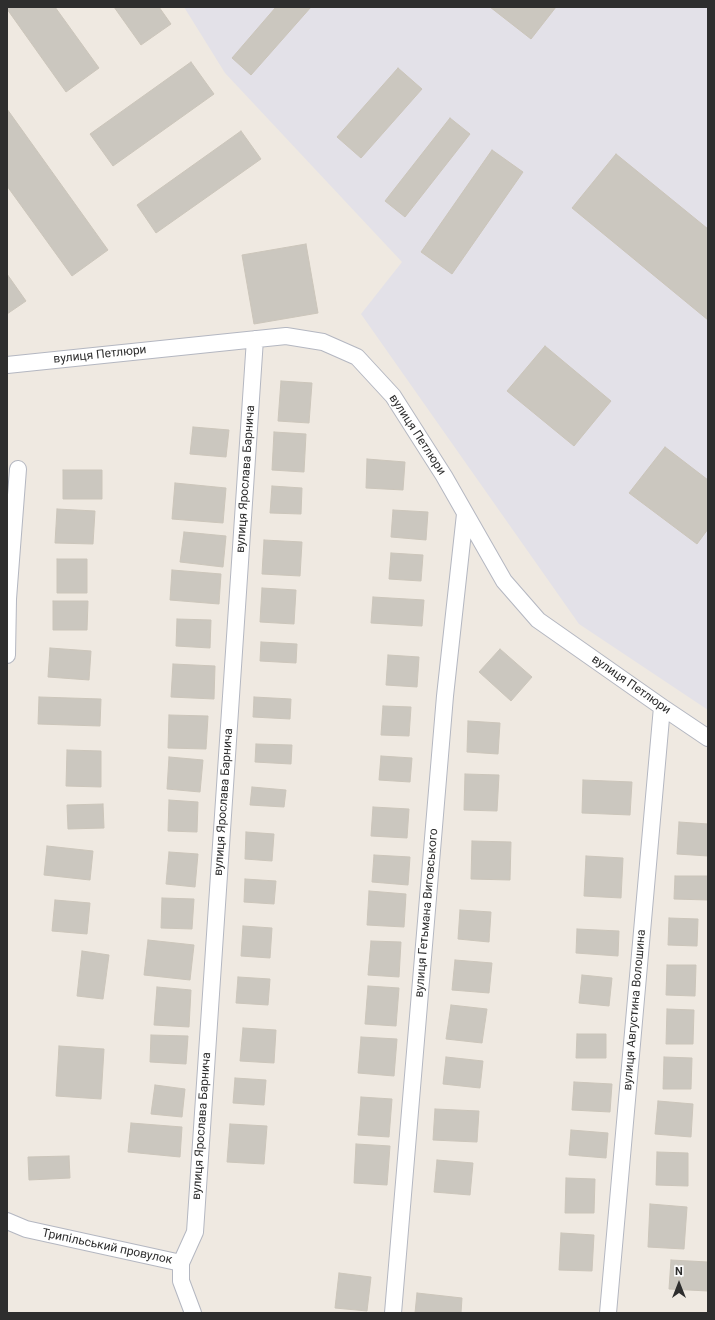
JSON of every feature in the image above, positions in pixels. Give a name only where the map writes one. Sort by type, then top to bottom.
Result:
[{"type":"street","name":"вулиця Петлюри","points":[[7,365],[286,336],[322,342],[356,357],[393,396],[444,476],[504,581],[538,620],[662,708],[708,738]]},
{"type":"street","name":"вулиця Ярослава Барнича","points":[[181,1263],[195,1232],[255,339]]},
{"type":"street","points":[[7,655],[8,599],[18,469]]},
{"type":"street","name":"вулиця Гетьмана Виговського","points":[[393,1313],[445,696],[465,514]]},
{"type":"street","name":"вулиця Августина Волошина","points":[[608,1313],[662,708]]},
{"type":"street","name":"Трипільський провулок","points":[[7,1221],[26,1230],[181,1263],[181,1281],[193,1313]]},
{"type":"shaded area","points":[[184,7],[708,7],[708,710],[579,624],[361,314],[402,262],[225,73]]},
{"type":"building","points":[[7,7],[55,7],[99,68],[66,92]]},
{"type":"building","points":[[114,7],[159,7],[171,24],[141,45]]},
{"type":"building","points":[[276,7],[311,7],[251,75],[232,58]]},
{"type":"building","points":[[490,7],[556,7],[531,39]]},
{"type":"building","points":[[191,62],[214,94],[113,166],[90,134]]},
{"type":"building","points":[[398,68],[422,89],[361,158],[337,137]]},
{"type":"building","points":[[7,109],[108,250],[72,276],[7,186]]},
{"type":"building","points":[[450,118],[470,134],[405,217],[385,201]]},
{"type":"building","points":[[241,131],[261,159],[156,233],[137,205]]},
{"type":"building","points":[[492,150],[523,172],[452,274],[421,252]]},
{"type":"building","points":[[616,154],[708,229],[708,320],[572,208]]},
{"type":"building","points":[[306,244],[318,313],[254,324],[242,255]]},
{"type":"building","points":[[7,274],[26,301],[7,314]]},
{"type":"building","points":[[545,346],[611,401],[574,446],[507,391]]},
{"type":"building","points":[[281,381],[312,383],[309,423],[278,421]]},
{"type":"building","points":[[193,427],[229,430],[226,457],[190,454]]},
{"type":"building","points":[[274,432],[306,434],[304,472],[272,470]]},
{"type":"building","points":[[665,447],[708,480],[708,529],[697,544],[629,493]]},
{"type":"building","points":[[367,459],[405,462],[403,490],[366,488]]},
{"type":"building","points":[[63,470],[102,470],[102,499],[63,499]]},
{"type":"building","points":[[175,483],[226,488],[223,523],[172,519]]},
{"type":"building","points":[[272,486],[302,488],[301,514],[270,513]]},
{"type":"building","points":[[57,509],[95,511],[93,544],[55,543]]},
{"type":"building","points":[[393,510],[428,512],[426,540],[391,537]]},
{"type":"building","points":[[184,532],[226,536],[223,567],[180,562]]},
{"type":"building","points":[[264,540],[302,542],[300,576],[262,574]]},
{"type":"building","points":[[391,553],[423,555],[421,581],[389,579]]},
{"type":"building","points":[[57,559],[87,559],[87,593],[57,593]]},
{"type":"building","points":[[172,570],[221,574],[219,604],[170,600]]},
{"type":"building","points":[[262,588],[296,590],[294,624],[260,622]]},
{"type":"building","points":[[373,597],[424,600],[422,626],[371,623]]},
{"type":"building","points":[[53,601],[88,601],[87,630],[53,630]]},
{"type":"building","points":[[177,619],[211,620],[210,648],[176,646]]},
{"type":"building","points":[[261,642],[297,644],[296,663],[260,661]]},
{"type":"building","points":[[50,648],[91,651],[89,680],[48,677]]},
{"type":"building","points":[[500,649],[532,677],[511,701],[479,672]]},
{"type":"building","points":[[388,655],[419,657],[417,687],[386,685]]},
{"type":"building","points":[[173,664],[215,666],[214,699],[171,697]]},
{"type":"building","points":[[39,697],[101,699],[100,726],[38,724]]},
{"type":"building","points":[[254,697],[291,699],[290,719],[253,717]]},
{"type":"building","points":[[383,706],[411,707],[409,736],[381,735]]},
{"type":"building","points":[[169,715],[208,716],[206,749],[168,748]]},
{"type":"building","points":[[468,721],[500,723],[498,754],[467,752]]},
{"type":"building","points":[[256,744],[292,745],[291,764],[255,762]]},
{"type":"building","points":[[67,750],[101,751],[101,787],[66,786]]},
{"type":"building","points":[[381,756],[412,758],[410,782],[379,780]]},
{"type":"building","points":[[169,757],[203,760],[200,792],[167,789]]},
{"type":"building","points":[[465,774],[499,775],[497,811],[464,810]]},
{"type":"building","points":[[583,780],[632,782],[630,815],[582,813]]},
{"type":"building","points":[[252,787],[286,790],[284,807],[250,805]]},
{"type":"building","points":[[169,800],[198,802],[197,832],[168,831]]},
{"type":"building","points":[[103,804],[104,828],[68,829],[67,805]]},
{"type":"building","points":[[373,807],[409,809],[407,838],[371,836]]},
{"type":"building","points":[[679,822],[708,824],[708,856],[677,854]]},
{"type":"building","points":[[246,832],[274,834],[272,861],[245,859]]},
{"type":"building","points":[[472,841],[511,842],[510,880],[471,879]]},
{"type":"building","points":[[47,846],[93,851],[90,880],[44,875]]},
{"type":"building","points":[[169,852],[198,854],[195,887],[166,884]]},
{"type":"building","points":[[374,855],[410,857],[408,885],[372,882]]},
{"type":"building","points":[[586,856],[623,858],[621,898],[584,896]]},
{"type":"building","points":[[675,876],[708,876],[708,900],[674,899]]},
{"type":"building","points":[[245,879],[276,881],[274,904],[244,902]]},
{"type":"building","points":[[369,891],[406,894],[404,927],[367,925]]},
{"type":"building","points":[[162,898],[194,899],[192,929],[161,928]]},
{"type":"building","points":[[55,900],[90,903],[87,934],[52,931]]},
{"type":"building","points":[[460,910],[491,912],[489,942],[458,939]]},
{"type":"building","points":[[669,918],[698,919],[697,946],[668,945]]},
{"type":"building","points":[[243,926],[272,928],[270,958],[241,956]]},
{"type":"building","points":[[577,929],[619,931],[618,956],[576,953]]},
{"type":"building","points":[[148,940],[194,945],[190,980],[144,975]]},
{"type":"building","points":[[371,941],[401,942],[399,977],[368,975]]},
{"type":"building","points":[[82,951],[109,955],[103,999],[77,996]]},
{"type":"building","points":[[455,960],[492,963],[489,993],[452,990]]},
{"type":"building","points":[[667,965],[696,965],[695,996],[666,995]]},
{"type":"building","points":[[582,975],[612,978],[609,1006],[579,1003]]},
{"type":"building","points":[[238,977],[270,979],[268,1005],[236,1003]]},
{"type":"building","points":[[368,986],[399,988],[396,1026],[365,1024]]},
{"type":"building","points":[[157,987],[191,990],[189,1027],[154,1025]]},
{"type":"building","points":[[451,1005],[487,1009],[482,1043],[446,1039]]},
{"type":"building","points":[[667,1009],[694,1010],[693,1044],[666,1044]]},
{"type":"building","points":[[243,1028],[276,1030],[274,1063],[240,1061]]},
{"type":"building","points":[[577,1034],[606,1034],[606,1058],[576,1058]]},
{"type":"building","points":[[151,1035],[188,1036],[186,1064],[150,1062]]},
{"type":"building","points":[[361,1037],[397,1039],[394,1076],[358,1073]]},
{"type":"building","points":[[59,1046],[104,1049],[101,1099],[56,1096]]},
{"type":"building","points":[[446,1057],[483,1061],[480,1088],[443,1084]]},
{"type":"building","points":[[664,1057],[692,1058],[691,1089],[663,1089]]},
{"type":"building","points":[[235,1078],[266,1080],[264,1105],[233,1103]]},
{"type":"building","points":[[574,1082],[612,1084],[610,1112],[572,1110]]},
{"type":"building","points":[[155,1085],[185,1089],[182,1117],[151,1114]]},
{"type":"building","points":[[361,1097],[392,1099],[389,1137],[358,1135]]},
{"type":"building","points":[[658,1101],[693,1104],[691,1137],[655,1134]]},
{"type":"building","points":[[435,1109],[479,1111],[477,1142],[433,1140]]},
{"type":"building","points":[[131,1123],[182,1127],[180,1157],[128,1152]]},
{"type":"building","points":[[230,1124],[267,1126],[264,1164],[227,1162]]},
{"type":"building","points":[[571,1130],[608,1133],[606,1158],[569,1155]]},
{"type":"building","points":[[356,1144],[390,1146],[387,1185],[354,1183]]},
{"type":"building","points":[[657,1152],[688,1153],[688,1186],[656,1185]]},
{"type":"building","points":[[69,1156],[70,1178],[29,1180],[28,1157]]},
{"type":"building","points":[[437,1160],[473,1163],[470,1195],[434,1192]]},
{"type":"building","points":[[566,1178],[595,1179],[594,1213],[565,1213]]},
{"type":"building","points":[[650,1204],[687,1207],[684,1249],[648,1247]]},
{"type":"building","points":[[561,1233],[594,1235],[592,1271],[559,1270]]},
{"type":"building","points":[[671,1260],[708,1262],[708,1291],[669,1289]]},
{"type":"building","points":[[339,1273],[371,1277],[367,1311],[335,1308]]},
{"type":"building","points":[[417,1293],[462,1298],[461,1313],[415,1313]]}]
